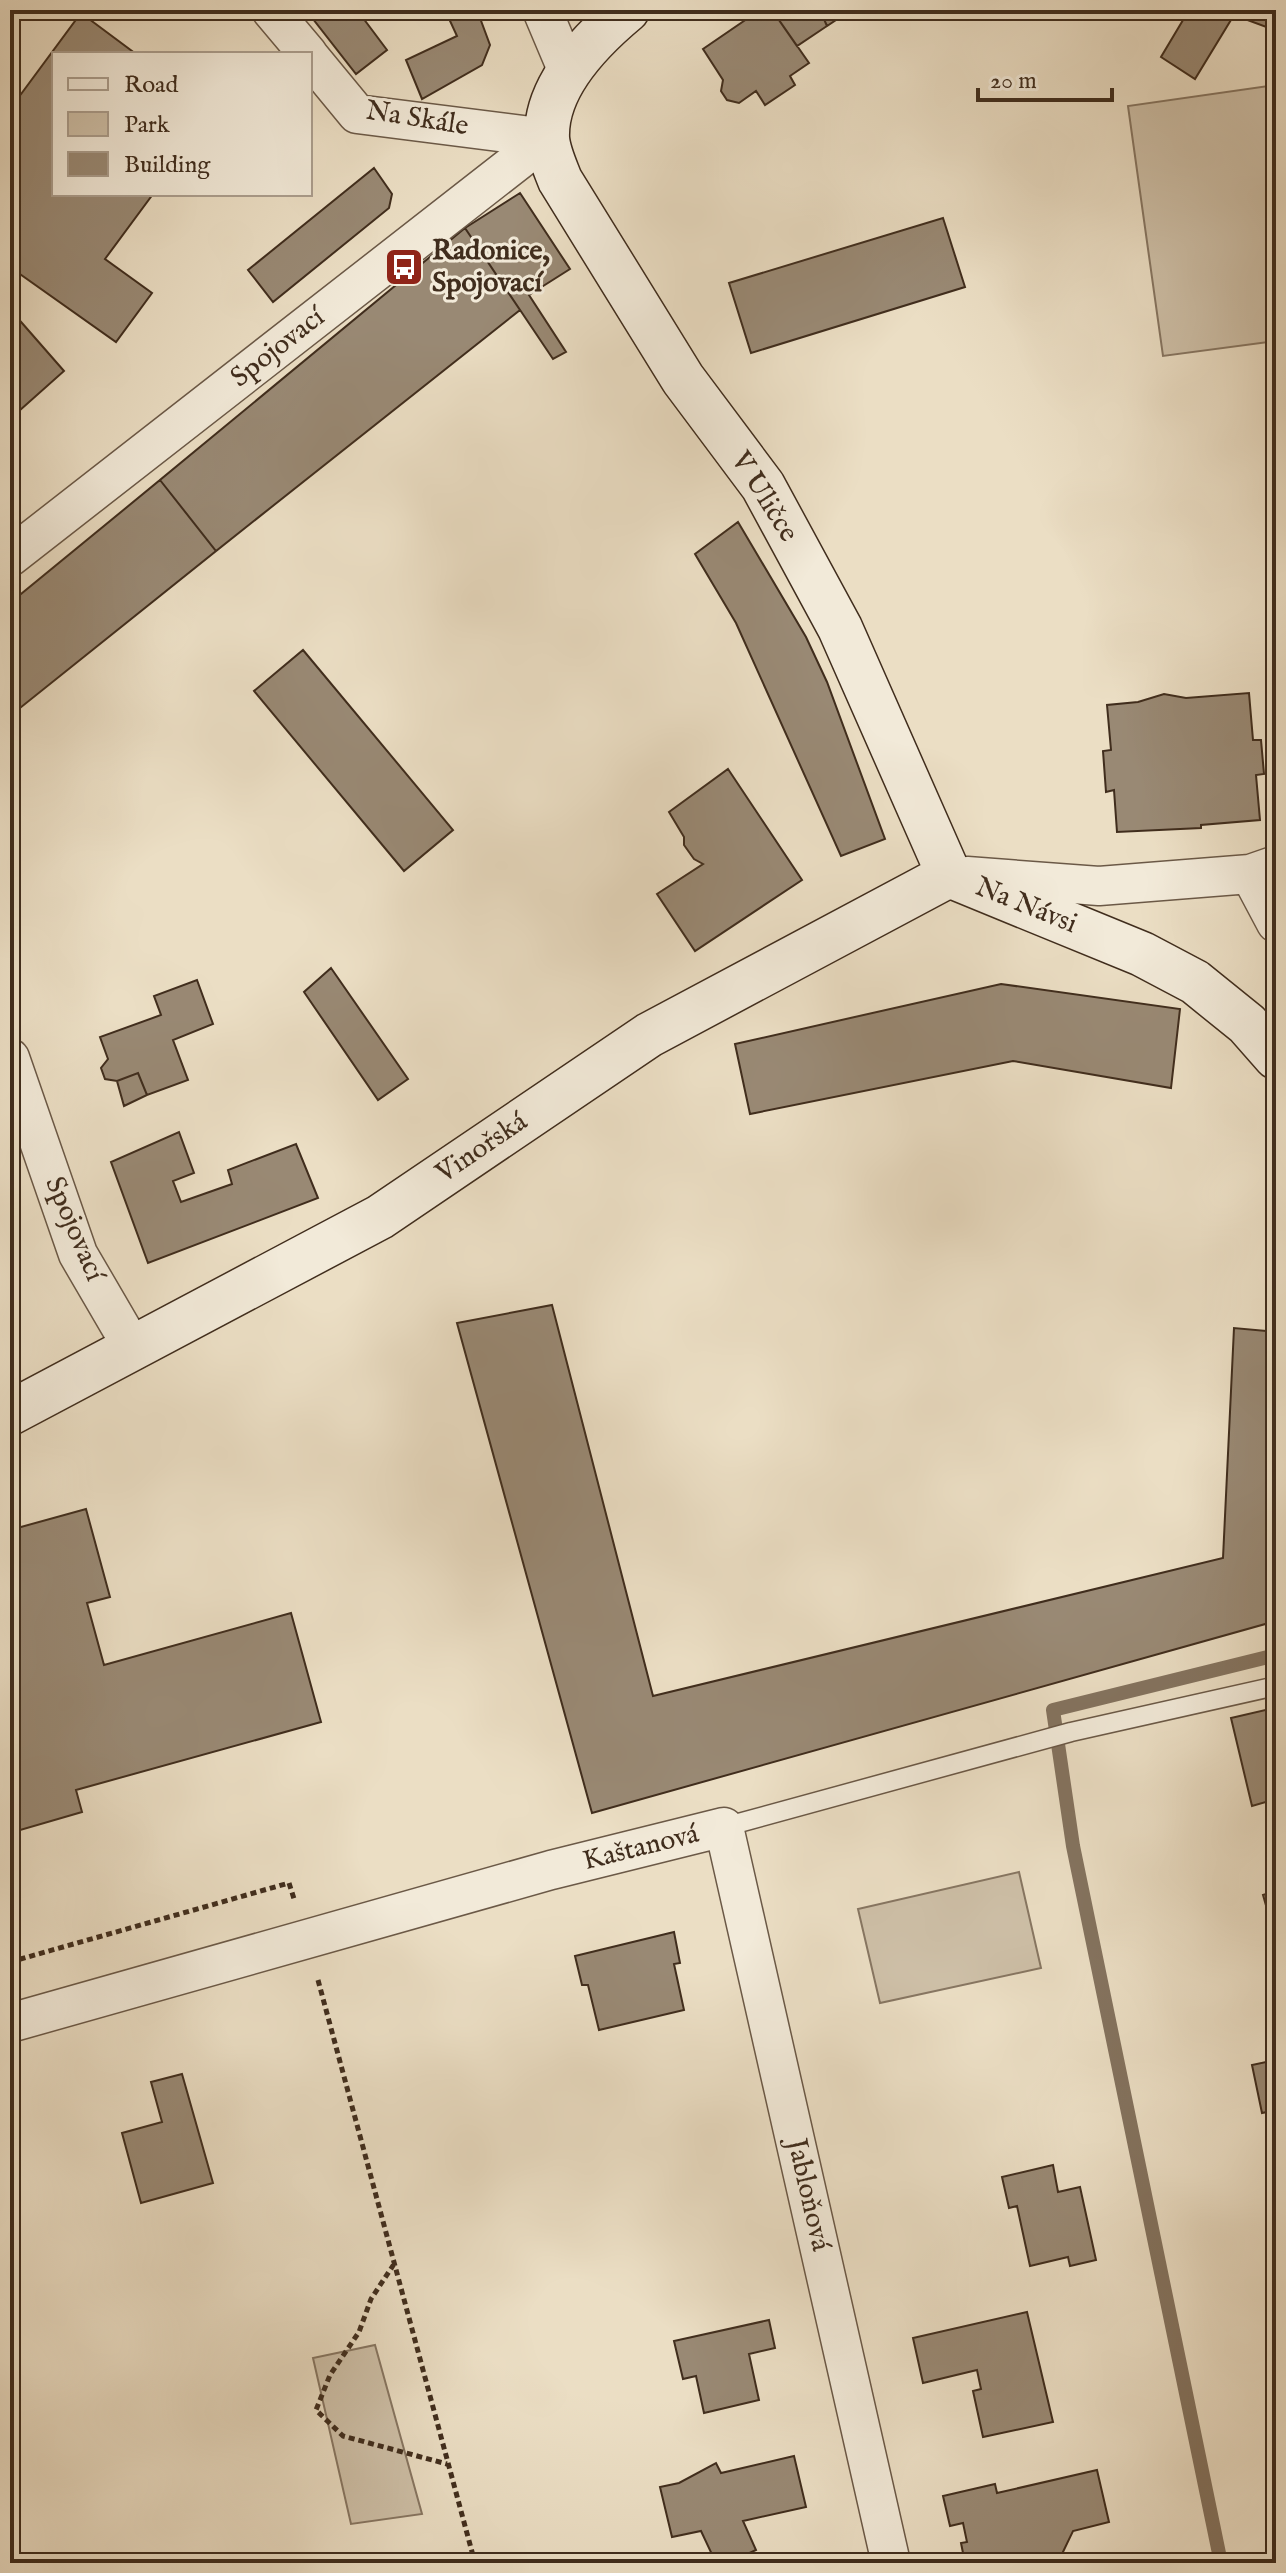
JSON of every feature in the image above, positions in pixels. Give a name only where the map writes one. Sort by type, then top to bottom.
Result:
[{"type":"street","name":"Na Skále","points":[[271,10],[306,52]]},
{"type":"street","points":[[542,10],[569,74]]},
{"type":"street","points":[[547,138],[556,94],[600,32],[627,10]]},
{"type":"street","name":"Na Skále","points":[[312,60],[357,114],[547,138]]},
{"type":"street","name":"Spojovací","points":[[10,557],[547,138]]},
{"type":"street","name":"V Uličce","points":[[547,138],[560,180],[683,379],[770,499],[840,628],[949,875]]},
{"type":"street","name":"Na Návsi","points":[[949,875],[1099,886],[1263,869],[1276,923]]},
{"type":"street","name":"Na Návsi","points":[[949,875],[1142,954],[1195,982],[1247,1024],[1276,1057]]},
{"type":"street","name":"Vinořská","points":[[10,1413],[380,1217],[649,1035],[949,875]]},
{"type":"street","name":"Spojovací","points":[[10,1058],[78,1254],[134,1350]]},
{"type":"street","name":"Kaštanová","points":[[10,2023],[551,1870],[724,1827]]},
{"type":"street","name":"Jabloňová","points":[[724,1827],[891,2563]]},
{"type":"lane","name":"Kaštanová","points":[[724,1827],[1071,1732],[1276,1686]]},
{"type":"path","points":[[10,1962],[289,1883],[296,1906]]},
{"type":"path","points":[[315,1972],[475,2563]]},
{"type":"path","points":[[394,2264],[371,2299],[359,2332],[330,2375],[316,2410],[343,2436],[448,2464]]},
{"type":"green space","points":[[1276,85],[1276,341],[1163,356],[1128,106]]},
{"type":"green space","points":[[1019,1872],[1041,1968],[880,2003],[858,1909]]},
{"type":"green space","points":[[375,2345],[422,2514],[351,2524],[313,2358]]},
{"type":"building","points":[[306,10],[357,10],[387,50],[356,74]]},
{"type":"building","points":[[445,10],[477,10],[490,45],[482,65],[422,99],[406,60],[457,36]]},
{"type":"building","points":[[760,10],[772,10],[809,63],[790,76],[795,85],[765,105],[756,91],[739,103],[727,100],[721,91],[723,80],[703,49]]},
{"type":"building","points":[[772,10],[820,10],[827,26],[797,46]]},
{"type":"building","points":[[820,10],[851,10],[827,26]]},
{"type":"building","points":[[1189,10],[1276,10],[1269,28],[1234,15],[1195,79],[1161,57]]},
{"type":"building","points":[[81,13],[133,52],[52,52]]},
{"type":"building","points":[[52,52],[52,196],[152,196],[105,259],[152,293],[116,342],[10,267],[10,109]]},
{"type":"building","points":[[374,168],[392,194],[389,208],[273,302],[248,270]]},
{"type":"building","points":[[520,193],[570,269],[529,295],[566,352],[553,359],[465,228]]},
{"type":"building","points":[[943,218],[965,287],[751,353],[729,283]]},
{"type":"building","points":[[465,228],[520,310],[216,551],[160,480]]},
{"type":"building","points":[[15,315],[64,371],[10,419],[10,319]]},
{"type":"building","points":[[160,480],[216,551],[10,716],[10,603]]},
{"type":"building","points":[[738,522],[806,637],[827,682],[885,839],[841,856],[736,623],[695,554]]},
{"type":"building","points":[[303,650],[453,830],[404,871],[254,691]]},
{"type":"building","points":[[1249,693],[1253,740],[1261,740],[1264,774],[1256,775],[1260,820],[1201,825],[1201,828],[1117,832],[1114,790],[1106,792],[1103,751],[1111,750],[1107,705],[1138,702],[1164,694],[1186,698]]},
{"type":"building","points":[[728,769],[802,880],[695,951],[657,894],[703,864],[694,859],[684,845],[684,837],[669,812]]},
{"type":"building","points":[[331,968],[408,1079],[378,1100],[304,992]]},
{"type":"building","points":[[197,980],[213,1024],[173,1040],[188,1080],[147,1095],[138,1073],[117,1081],[105,1079],[101,1068],[108,1059],[100,1037],[161,1015],[154,996]]},
{"type":"building","points":[[1001,984],[1180,1009],[1171,1088],[1013,1061],[750,1114],[735,1044]]},
{"type":"building","points":[[138,1073],[147,1095],[124,1106],[117,1081]]},
{"type":"building","points":[[179,1132],[194,1173],[173,1181],[181,1202],[232,1184],[228,1170],[296,1144],[318,1198],[148,1263],[111,1162]]},
{"type":"building","points":[[552,1305],[653,1696],[1223,1558],[1234,1328],[1276,1332],[1276,1621],[592,1813],[457,1323]]},
{"type":"building","points":[[86,1509],[110,1597],[87,1603],[104,1665],[291,1613],[321,1722],[76,1790],[82,1812],[10,1833],[10,1530]]},
{"type":"building","points":[[1274,1708],[1276,1805],[1269,1801],[1252,1806],[1231,1718]]},
{"type":"building","points":[[1276,1891],[1276,1953],[1270,1951],[1267,1938],[1273,1930],[1263,1895]]},
{"type":"building","points":[[674,1932],[680,1963],[674,1964],[684,2010],[599,2030],[588,1985],[582,1985],[575,1956]]},
{"type":"building","points":[[1276,2060],[1276,2110],[1262,2113],[1252,2065]]},
{"type":"building","points":[[182,2074],[213,2183],[141,2203],[122,2133],[162,2122],[151,2082]]},
{"type":"building","points":[[1053,2165],[1058,2192],[1080,2187],[1096,2260],[1070,2266],[1068,2257],[1030,2266],[1017,2206],[1009,2208],[1002,2177]]},
{"type":"building","points":[[1027,2312],[1053,2422],[983,2437],[973,2391],[981,2389],[977,2370],[923,2383],[913,2338]]},
{"type":"building","points":[[769,2320],[775,2348],[749,2354],[759,2400],[704,2413],[696,2376],[683,2379],[674,2341]]},
{"type":"building","points":[[794,2456],[806,2507],[743,2521],[756,2550],[728,2563],[716,2563],[701,2531],[672,2537],[660,2487],[679,2483],[716,2463],[721,2473]]},
{"type":"building","points":[[1097,2470],[1109,2522],[1073,2531],[1062,2554],[1049,2563],[965,2563],[961,2543],[967,2542],[963,2523],[950,2526],[943,2496],[995,2484],[997,2493]]},
{"type":"waterway","points":[[1221,2563],[1073,1846],[1053,1710],[1276,1655]]},
{"type":"place","name":"Radonice, Spojovací","points":[[404,267]]}]
